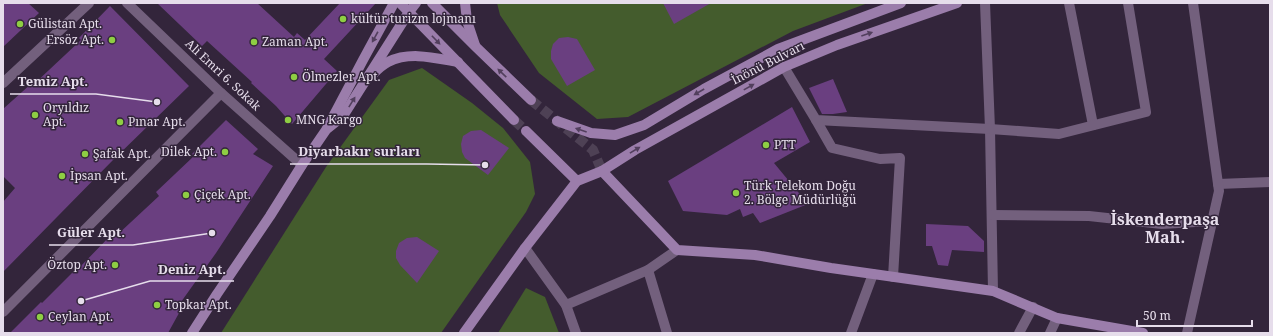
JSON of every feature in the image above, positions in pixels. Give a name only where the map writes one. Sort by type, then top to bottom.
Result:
[{"type":"main road","points":[[192,333],[326,130],[394,3]]},
{"type":"main road","points":[[400,3],[514,120]]},
{"type":"main road","points":[[326,130],[343,116],[416,3]]},
{"type":"main road","points":[[432,3],[531,100]]},
{"type":"main road","points":[[465,3],[467,21],[476,47]]},
{"type":"main road","points":[[557,121],[591,133],[615,135],[644,125],[704,89],[778,49],[901,3]]},
{"type":"main road","name":"İnönü Bulvarı","points":[[577,181],[602,171],[635,150],[784,67],[838,45],[957,3]]},
{"type":"main road","points":[[366,79],[387,63],[404,56],[427,56],[458,62]]},
{"type":"main road","points":[[464,333],[525,248],[577,181],[526,131]]},
{"type":"main road","points":[[602,171],[677,250],[755,254],[831,268],[993,291],[1058,318],[1093,329],[1143,333]]},
{"type":"street","points":[[3,84],[88,3]]},
{"type":"street","name":"Ali Emri 6. Sokak","points":[[127,3],[221,93],[302,165]]},
{"type":"street","points":[[985,3],[990,128],[993,291]]},
{"type":"street","points":[[1069,3],[1093,125]]},
{"type":"street","points":[[816,120],[990,128],[1059,134],[1146,112],[1128,3]]},
{"type":"street","points":[[1187,333],[1219,191],[1193,3]]},
{"type":"street","points":[[784,67],[832,148],[880,159],[900,158],[893,277]]},
{"type":"street","points":[[3,312],[221,93]]},
{"type":"street","points":[[1218,184],[1270,182]]},
{"type":"street","points":[[992,215],[1089,216],[1162,224],[1212,221]]},
{"type":"street","points":[[525,248],[566,305],[576,333]]},
{"type":"street","points":[[566,305],[648,270],[677,250]]},
{"type":"street","points":[[648,270],[667,333]]},
{"type":"street","points":[[852,332],[873,274]]},
{"type":"street","points":[[1019,333],[1033,308]]},
{"type":"street","points":[[1050,333],[1058,318]]},
{"type":"green space","points":[[497,3],[868,3],[793,31],[628,117],[597,119],[539,73],[500,15]]},
{"type":"green space","points":[[422,68],[472,103],[503,128],[530,162],[535,194],[526,212],[441,333],[221,333],[326,167],[389,80]]},
{"type":"green space","points":[[526,288],[545,297],[559,333],[498,333]]},
{"type":"building","name":"Gülistan Apt.","points":[[3,3],[28,3],[39,13],[3,47]]},
{"type":"building","points":[[157,3],[257,3],[294,37],[297,33],[305,40],[340,3],[376,3],[324,59],[337,71],[292,124],[276,106],[251,83],[252,82],[207,41],[202,46]]},
{"type":"building","points":[[663,3],[711,3],[674,24]]},
{"type":"building","points":[[110,6],[189,86],[113,160],[3,272],[3,202],[15,188],[3,176],[3,109],[32,83],[33,85],[81,40],[79,38]]},
{"type":"building","points":[[568,37],[577,39],[595,70],[567,86],[551,59],[551,51],[553,44],[559,38]]},
{"type":"building","points":[[833,79],[847,112],[822,114],[809,88]]},
{"type":"building","name":"Türk Telekom Doğu 2. Bölge Müdürlüğü","points":[[792,107],[810,142],[774,163],[808,204],[760,223],[753,213],[743,217],[740,209],[727,215],[683,211],[668,181]]},
{"type":"building","points":[[226,120],[258,149],[253,154],[273,166],[216,253],[181,302],[184,304],[168,333],[10,333],[77,268],[78,269],[113,233],[116,236],[159,196],[156,192],[194,156],[192,154]]},
{"type":"building","points":[[481,130],[509,148],[488,175],[465,158],[462,152],[461,144],[463,136],[471,131]]},
{"type":"building","points":[[926,224],[968,226],[984,241],[984,252],[952,250],[948,266],[938,265],[932,246],[926,246]]},
{"type":"building","points":[[417,237],[439,251],[417,283],[400,265],[396,258],[396,251],[399,243],[407,238]]},
{"type":"tunnel","points":[[531,100],[593,150],[602,171]]},
{"type":"tunnel","points":[[514,120],[526,131]]},
{"type":"place","name":"kültür turizm lojmanı","points":[[343,19]]},
{"type":"place","name":"Gülistan Apt.","points":[[20,24]]},
{"type":"place","name":"Ersöz Apt.","points":[[112,40]]},
{"type":"place","name":"Zaman Apt.","points":[[254,42]]},
{"type":"place","name":"Ölmezler Apt.","points":[[294,77]]},
{"type":"place","name":"Temiz Apt.","points":[[157,102]]},
{"type":"place","name":"Oryıldız Apt.","points":[[35,115]]},
{"type":"place","name":"MNG Kargo","points":[[288,120]]},
{"type":"place","name":"Pınar Apt.","points":[[120,122]]},
{"type":"place","name":"PTT","points":[[766,145]]},
{"type":"place","name":"Dilek Apt.","points":[[225,152]]},
{"type":"place","name":"Şafak Apt.","points":[[85,154]]},
{"type":"place","name":"Diyarbakır surları","points":[[485,165]]},
{"type":"place","name":"İpsan Apt.","points":[[62,176]]},
{"type":"place","name":"Türk Telekom Doğu 2. Bölge Müdürlüğü","points":[[736,193]]},
{"type":"place","name":"Çiçek Apt.","points":[[186,195]]},
{"type":"place","name":"Güler Apt.","points":[[212,233]]},
{"type":"place","name":"Öztop Apt.","points":[[115,265]]},
{"type":"place","name":"Deniz Apt.","points":[[81,301]]},
{"type":"place","name":"Topkar Apt.","points":[[157,305]]},
{"type":"place","name":"Ceylan Apt.","points":[[40,317]]},
{"type":"district","name":"İskenderpaşa Mah.","points":[[1165,228]]}]
